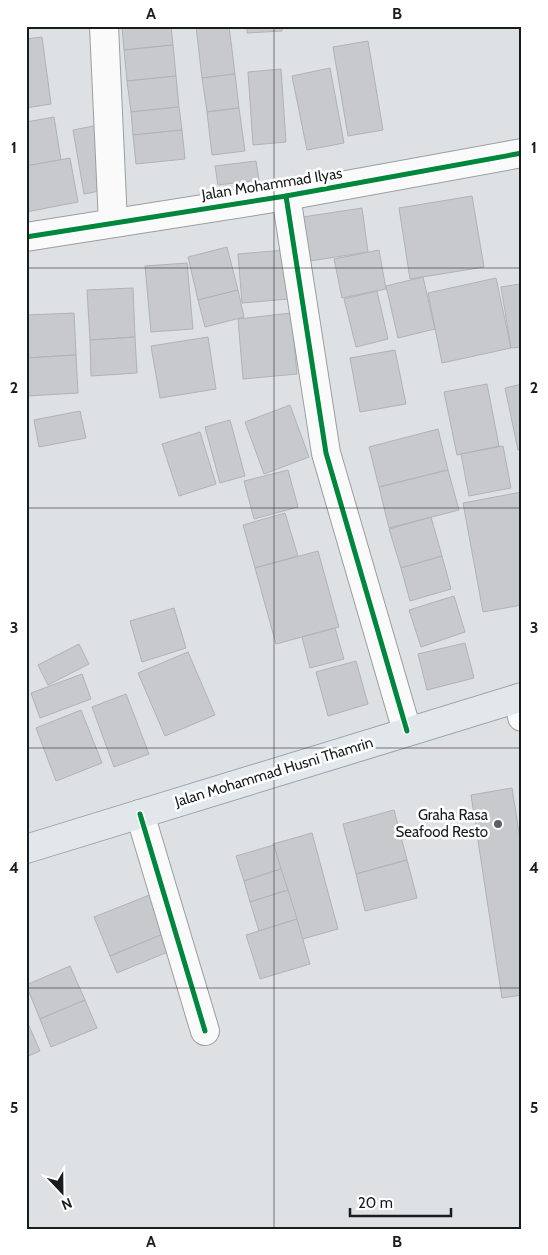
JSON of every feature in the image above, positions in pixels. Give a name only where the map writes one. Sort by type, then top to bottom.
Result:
[{"type":"main road","name":"Jalan Mohammad Husni Thamrin","points":[[26,849],[407,731],[521,704]]},
{"type":"street","points":[[104,26],[113,222]]},
{"type":"street","name":"Jalan Mohammad Ilyas","points":[[26,237],[286,196],[522,153]]},
{"type":"street","points":[[286,196],[326,453],[407,731]]},
{"type":"street","points":[[140,814],[205,1031]]},
{"type":"building","points":[[171,26],[173,45],[124,50],[122,27]]},
{"type":"building","points":[[196,26],[229,26],[235,74],[202,78]]},
{"type":"building","points":[[247,26],[282,26],[282,31],[247,33]]},
{"type":"building","points":[[42,37],[51,104],[26,108],[26,39]]},
{"type":"building","points":[[368,41],[383,130],[348,136],[333,47]]},
{"type":"building","points":[[173,45],[176,76],[127,81],[124,50]]},
{"type":"building","points":[[330,68],[344,143],[307,150],[292,76]]},
{"type":"building","points":[[281,69],[286,142],[253,145],[248,72]]},
{"type":"building","points":[[235,74],[239,108],[207,112],[202,78]]},
{"type":"building","points":[[176,76],[179,107],[131,112],[127,81]]},
{"type":"building","points":[[179,107],[182,130],[133,135],[131,112]]},
{"type":"building","points":[[239,108],[245,151],[212,155],[207,112]]},
{"type":"building","points":[[54,117],[61,160],[26,166],[26,122]]},
{"type":"building","points":[[99,125],[110,189],[84,194],[73,130]]},
{"type":"building","points":[[182,130],[185,159],[136,164],[133,135]]},
{"type":"building","points":[[70,158],[78,202],[26,212],[26,166]]},
{"type":"building","points":[[256,161],[259,180],[218,185],[215,166]]},
{"type":"building","points":[[472,196],[484,267],[410,279],[399,208]]},
{"type":"building","points":[[362,208],[368,252],[310,261],[303,217]]},
{"type":"building","points":[[227,247],[238,290],[198,300],[188,257]]},
{"type":"building","points":[[285,250],[289,299],[242,303],[238,254]]},
{"type":"building","points":[[379,250],[386,289],[342,298],[334,259]]},
{"type":"building","points":[[187,263],[193,329],[151,332],[145,266]]},
{"type":"building","points":[[423,277],[435,329],[398,338],[386,286]]},
{"type":"building","points":[[496,278],[511,348],[442,363],[428,293]]},
{"type":"building","points":[[520,284],[522,347],[511,348],[501,287]]},
{"type":"building","points":[[133,288],[135,337],[90,340],[87,290]]},
{"type":"building","points":[[238,290],[244,317],[205,327],[198,300]]},
{"type":"building","points":[[377,291],[388,339],[356,347],[344,299]]},
{"type":"building","points":[[74,313],[76,355],[26,358],[26,315]]},
{"type":"building","points":[[291,313],[297,374],[243,379],[238,319]]},
{"type":"building","points":[[135,337],[137,373],[91,376],[90,340]]},
{"type":"building","points":[[208,337],[216,389],[160,398],[151,346]]},
{"type":"building","points":[[395,350],[406,404],[360,412],[350,358]]},
{"type":"building","points":[[76,355],[78,393],[27,396],[26,358]]},
{"type":"building","points":[[487,384],[499,446],[457,455],[444,392]]},
{"type":"building","points":[[522,384],[522,450],[518,450],[505,388]]},
{"type":"building","points":[[290,405],[309,457],[264,474],[245,422]]},
{"type":"building","points":[[80,411],[86,438],[39,447],[34,420]]},
{"type":"building","points":[[230,420],[245,476],[220,483],[205,427]]},
{"type":"building","points":[[438,429],[448,470],[379,487],[369,447]]},
{"type":"building","points":[[200,432],[216,484],[179,496],[162,444]]},
{"type":"building","points":[[503,446],[511,488],[469,496],[461,454]]},
{"type":"building","points":[[288,470],[298,507],[254,519],[244,481]]},
{"type":"building","points":[[448,470],[459,510],[389,528],[379,487]]},
{"type":"building","points":[[522,492],[522,605],[483,612],[463,503]]},
{"type":"building","points":[[285,513],[298,556],[255,568],[243,525]]},
{"type":"building","points":[[431,517],[442,556],[401,568],[389,529]]},
{"type":"building","points":[[318,551],[339,627],[276,644],[255,568]]},
{"type":"building","points":[[442,556],[451,589],[410,601],[401,568]]},
{"type":"building","points":[[454,596],[465,632],[421,647],[409,610]]},
{"type":"building","points":[[174,608],[186,648],[142,662],[130,621]]},
{"type":"building","points":[[335,628],[344,659],[310,668],[302,637]]},
{"type":"building","points":[[465,643],[474,678],[427,690],[418,654]]},
{"type":"building","points":[[79,644],[89,664],[48,685],[38,665]]},
{"type":"building","points":[[188,652],[215,715],[165,736],[138,673]]},
{"type":"building","points":[[356,661],[368,704],[328,716],[316,672]]},
{"type":"building","points":[[82,674],[91,699],[40,718],[31,693]]},
{"type":"building","points":[[126,694],[149,754],[114,767],[92,707]]},
{"type":"building","points":[[81,710],[102,763],[56,781],[36,728]]},
{"type":"building","points":[[512,788],[522,851],[522,995],[502,998],[471,795]]},
{"type":"building","points":[[394,810],[407,860],[356,874],[343,824]]},
{"type":"building","points":[[312,833],[338,929],[299,940],[273,844]]},
{"type":"building","points":[[274,845],[281,869],[244,881],[236,856]]},
{"type":"building","points":[[407,860],[417,898],[365,911],[356,874]]},
{"type":"building","points":[[281,869],[288,890],[250,902],[244,881]]},
{"type":"building","points":[[288,890],[297,919],[259,931],[250,902]]},
{"type":"building","points":[[152,894],[168,932],[110,956],[94,917]]},
{"type":"building","points":[[297,919],[310,964],[260,979],[246,935]]},
{"type":"building","points":[[168,932],[175,949],[117,973],[110,956]]},
{"type":"building","points":[[70,966],[85,1000],[40,1019],[26,985]]},
{"type":"building","points":[[85,1000],[97,1028],[51,1047],[40,1019]]},
{"type":"building","points":[[26,1019],[40,1051],[26,1057]]},
{"type":"cycle path","points":[[26,237],[286,196],[522,153]]},
{"type":"cycle path","points":[[286,196],[326,453],[407,731]]},
{"type":"cycle path","points":[[140,814],[205,1031]]},
{"type":"place","name":"Graha Rasa Seafood Resto","points":[[498,824]]}]
